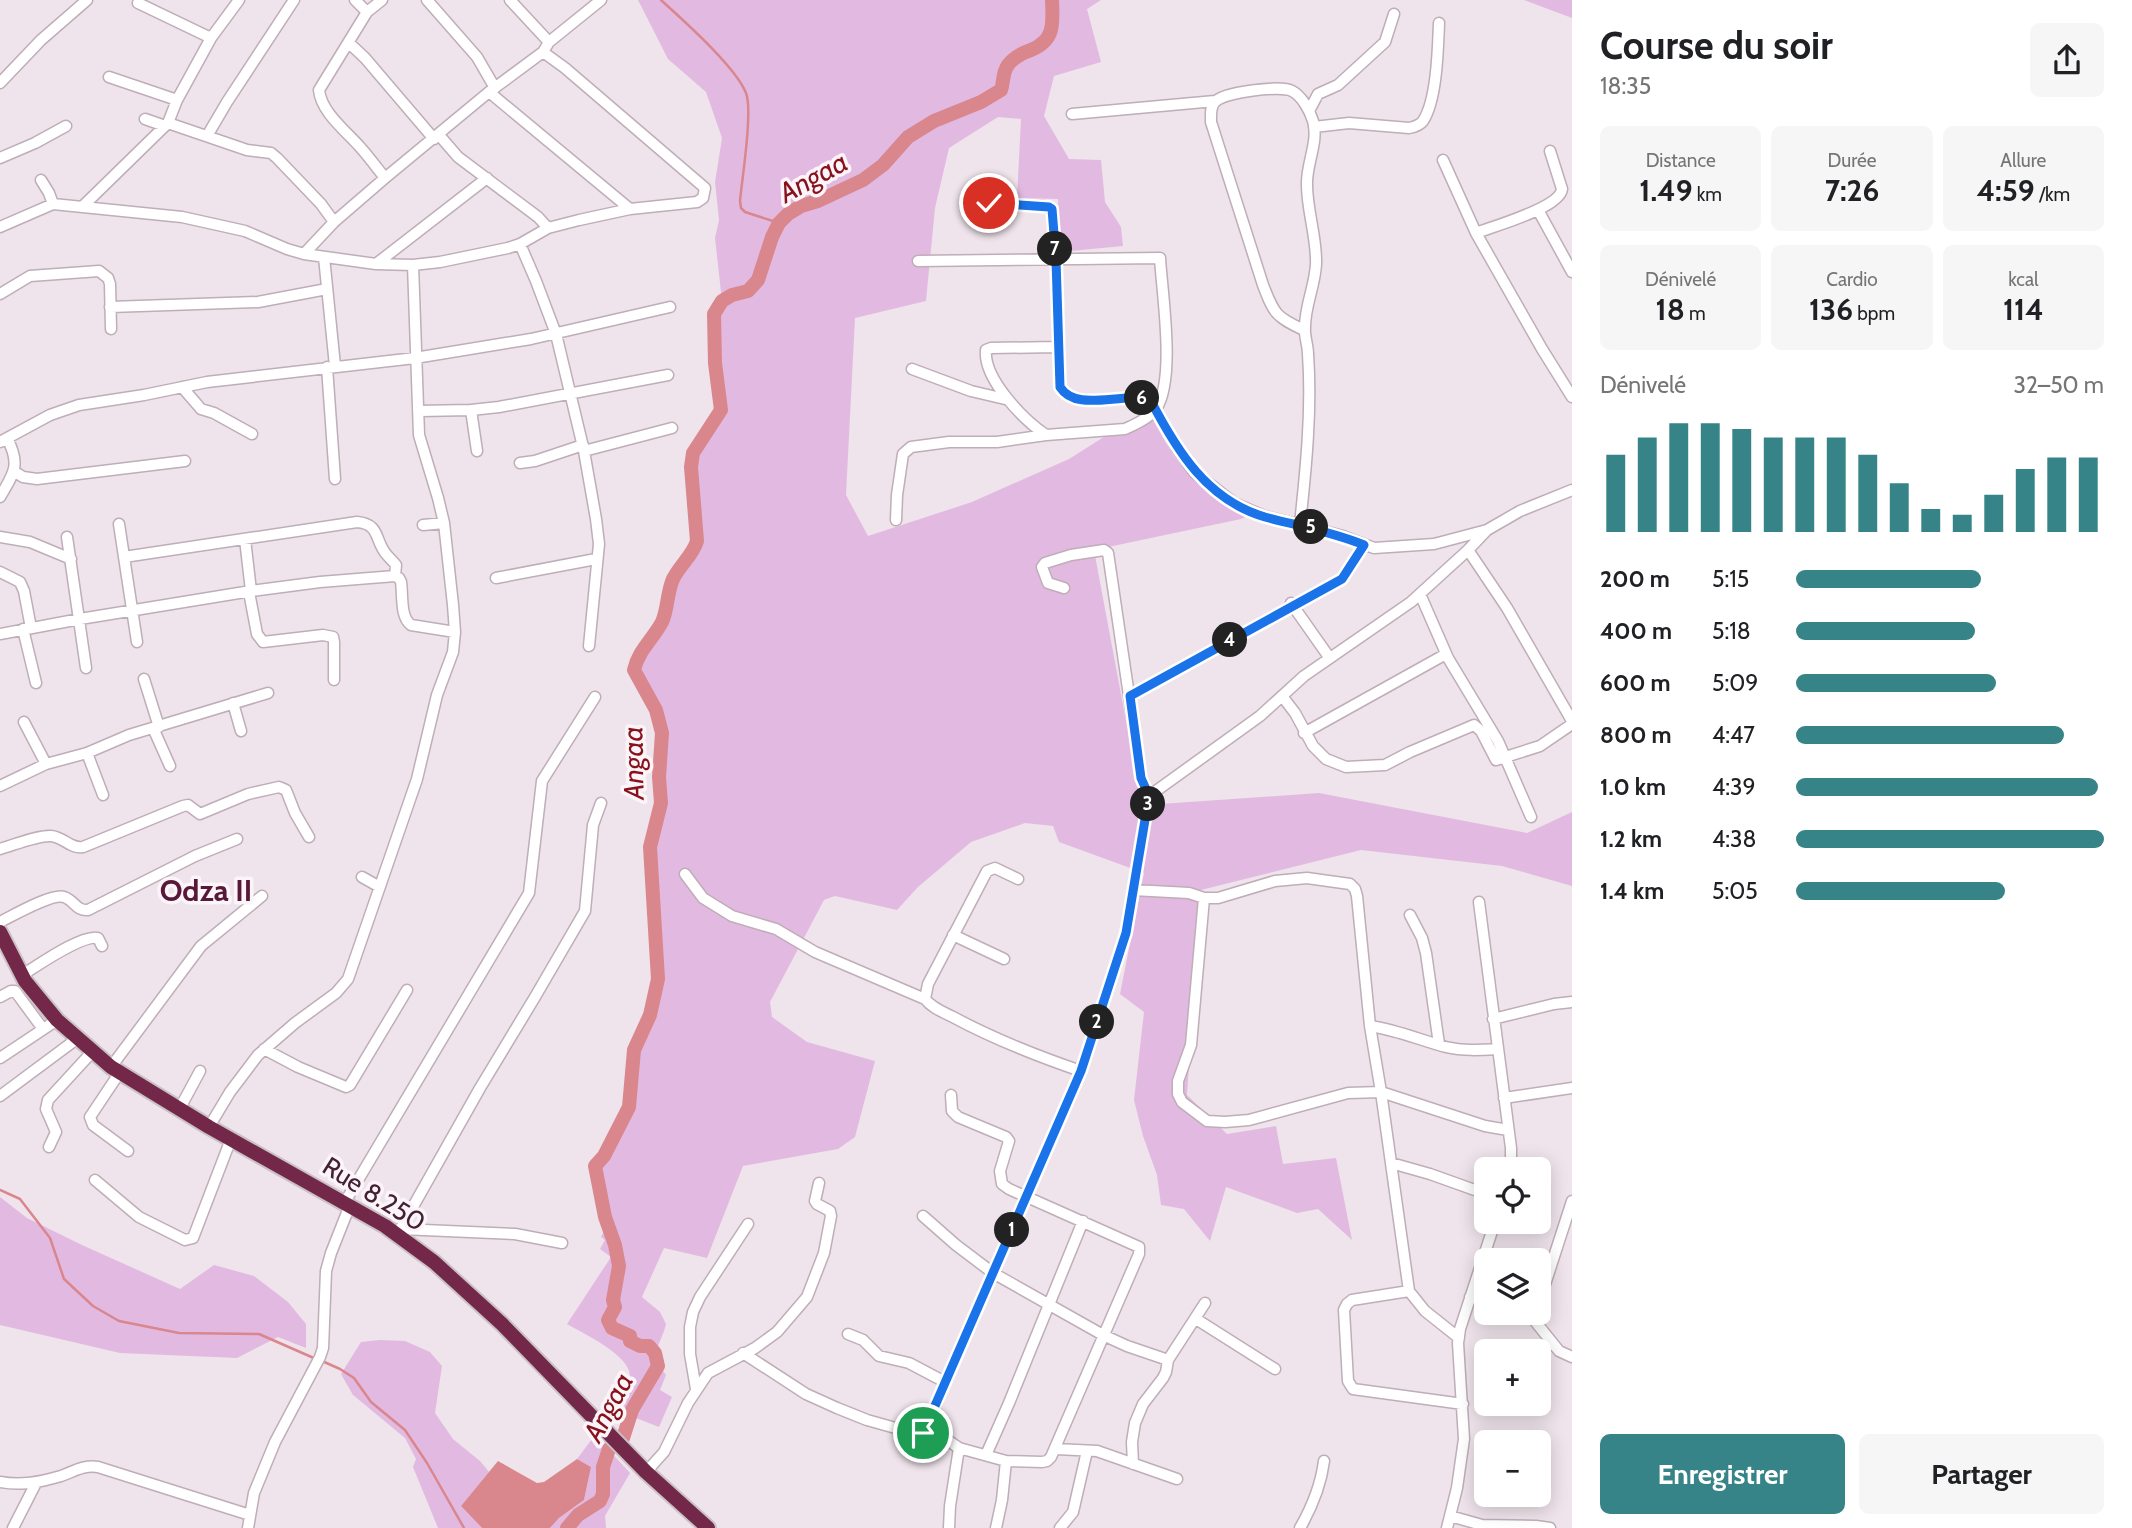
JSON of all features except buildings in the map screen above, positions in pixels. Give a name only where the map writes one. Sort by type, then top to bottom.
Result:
[{"type":"highway","name":"Rue 8.250","points":[[0,932],[22,975],[57,1020],[93,1051],[116,1069],[209,1127],[399,1232],[502,1324],[646,1472],[708,1528]]},
{"type":"street","points":[[0,83],[41,40],[87,0]]},
{"type":"street","points":[[82,207],[167,124],[211,38],[240,0]]},
{"type":"street","points":[[207,136],[237,85],[294,0]]},
{"type":"street","points":[[355,0],[367,12]]},
{"type":"street","points":[[382,0],[367,12],[319,90],[319,97],[385,178]]},
{"type":"street","points":[[427,0],[477,57],[492,90],[630,209]]},
{"type":"street","points":[[510,0],[550,42]]},
{"type":"street","points":[[303,254],[334,222],[385,178],[543,52],[550,42],[601,0]]},
{"type":"street","points":[[138,3],[211,38]]},
{"type":"street","points":[[1309,111],[1318,94],[1338,85],[1385,41],[1394,14]]},
{"type":"street","points":[[1314,127],[1349,123],[1401,128],[1417,126],[1423,121],[1432,96],[1438,62],[1439,23]]},
{"type":"street","points":[[349,43],[458,158],[538,217],[548,229]]},
{"type":"street","points":[[0,227],[53,204],[182,217],[245,231],[303,254],[376,264],[413,265],[440,262],[520,244],[548,229],[630,209],[697,202],[703,198],[705,188],[543,52]]},
{"type":"street","points":[[109,77],[177,100]]},
{"type":"street","points":[[1072,114],[1215,101],[1223,96],[1279,88],[1289,89],[1297,94],[1309,111],[1314,127],[1307,186],[1316,267],[1304,330],[1308,352],[1307,443],[1300,524]]},
{"type":"street","points":[[1215,101],[1211,109],[1211,122],[1271,307],[1277,315],[1304,330]]},
{"type":"street","points":[[145,120],[167,124],[247,150],[271,153],[334,222]]},
{"type":"street","points":[[0,158],[66,126]]},
{"type":"street","points":[[1476,233],[1538,210],[1567,192],[1550,151]]},
{"type":"street","points":[[1443,160],[1476,233],[1572,397]]},
{"type":"street","points":[[376,264],[487,178]]},
{"type":"street","points":[[41,180],[53,204]]},
{"type":"street","points":[[989,203],[1049,207],[1053,214],[1060,387],[1069,398],[1080,400],[1151,401],[1177,448],[1194,471],[1234,503],[1264,516],[1343,536],[1374,548],[1390,548],[1434,544],[1487,530],[1520,511],[1572,490]]},
{"type":"street","points":[[1538,210],[1572,272]]},
{"type":"street","points":[[520,244],[556,334],[583,448],[599,535],[589,646]]},
{"type":"street","points":[[324,257],[335,479]]},
{"type":"street","points":[[896,520],[897,495],[906,449],[949,442],[996,442],[1125,429],[1156,410],[1164,390],[1167,362],[1160,258],[919,261]]},
{"type":"street","points":[[209,1127],[243,1073],[264,1049],[345,984],[417,779],[437,695],[453,652],[455,632],[444,523],[419,435],[413,265]]},
{"type":"street","points":[[0,294],[30,275],[99,271],[108,278],[111,329]]},
{"type":"street","points":[[110,307],[258,302],[327,289]]},
{"type":"street","points":[[0,497],[15,472],[15,457],[4,440],[50,415],[79,405],[183,387],[415,358],[556,334],[670,307]]},
{"type":"street","points":[[1046,435],[1005,398],[987,361],[986,350],[1058,347]]},
{"type":"street","points":[[912,369],[971,391],[1005,398]]},
{"type":"street","points":[[419,411],[471,411],[668,374]]},
{"type":"street","points":[[183,387],[201,409],[214,413],[252,434]]},
{"type":"street","points":[[471,411],[477,451]]},
{"type":"street","points":[[520,463],[672,428]]},
{"type":"street","points":[[15,472],[23,477],[37,479],[185,461]]},
{"type":"street","points":[[124,557],[357,522],[365,523],[376,530],[381,548],[396,565],[395,576]]},
{"type":"street","points":[[422,525],[444,523]]},
{"type":"street","points":[[118,524],[137,642]]},
{"type":"street","points":[[1149,796],[1260,716],[1329,657],[1420,594],[1487,530]]},
{"type":"street","points":[[0,537],[30,542],[71,559]]},
{"type":"street","points":[[67,537],[86,668]]},
{"type":"street","points":[[245,539],[257,634],[263,642],[323,635],[333,637],[334,680]]},
{"type":"street","points":[[1130,696],[1292,604],[1342,579],[1364,545]]},
{"type":"street","points":[[951,1095],[952,1111],[958,1117],[1006,1137],[1009,1141],[1000,1171],[1002,1184],[1009,1189],[1027,1196],[1139,1247],[1056,1449],[1047,1461],[1006,1461],[959,1448],[931,1429],[930,1420],[945,1382],[1027,1196],[1081,1071],[1126,933],[1149,796],[1141,778],[1108,553],[1104,550],[1085,553],[1045,563],[1042,567],[1048,583],[1063,588]]},
{"type":"street","points":[[1282,696],[1295,713],[1312,746],[1326,760],[1346,767],[1385,765],[1474,725],[1481,731],[1496,760],[1540,746],[1572,722],[1499,595],[1468,550]]},
{"type":"street","points":[[496,578],[596,559]]},
{"type":"street","points":[[0,572],[20,582],[24,591],[36,683]]},
{"type":"street","points":[[0,634],[80,618],[250,592],[320,582],[395,576],[401,582],[406,622],[455,632]]},
{"type":"street","points":[[1420,594],[1446,654],[1498,741],[1531,817]]},
{"type":"street","points":[[1292,604],[1329,657]]},
{"type":"street","points":[[1304,733],[1446,654]]},
{"type":"street","points":[[145,679],[156,727],[170,766]]},
{"type":"street","points":[[0,786],[46,764],[87,752],[129,735],[268,693]]},
{"type":"street","points":[[247,1528],[254,1493],[275,1442],[323,1348],[326,1271],[348,1204],[528,893],[542,781],[595,697]]},
{"type":"street","points":[[233,703],[241,730]]},
{"type":"street","points":[[24,722],[46,764]]},
{"type":"street","points":[[87,752],[103,794]]},
{"type":"street","points":[[0,849],[52,836],[72,847],[83,847],[183,806],[188,805],[196,812],[205,813],[248,794],[279,787],[286,790],[309,838]]},
{"type":"street","points":[[562,1243],[515,1234],[399,1232],[584,911],[593,825],[601,803]]},
{"type":"street","points":[[0,922],[56,896],[68,899],[80,909],[88,910],[195,856],[237,839]]},
{"type":"street","points":[[925,999],[928,984],[987,871],[995,868],[1018,880]]},
{"type":"street","points":[[685,874],[702,898],[732,916],[776,929],[815,952],[925,999],[963,1023],[1024,1051],[1081,1071]]},
{"type":"street","points":[[362,877],[378,886]]},
{"type":"street","points":[[1133,890],[1189,893],[1204,898],[1218,898],[1275,881],[1307,878],[1350,884],[1355,889],[1370,1026],[1409,1291],[1425,1311],[1458,1338]]},
{"type":"street","points":[[128,1151],[93,1125],[90,1117],[116,1069],[201,946],[262,896]]},
{"type":"street","points":[[1204,898],[1191,1045],[1178,1081],[1178,1094],[1182,1102],[1207,1121],[1224,1122],[1249,1120],[1348,1093],[1381,1092],[1485,1126],[1508,1130]]},
{"type":"street","points":[[1479,902],[1510,1157]]},
{"type":"street","points":[[1410,915],[1422,938],[1426,953],[1438,1044]]},
{"type":"street","points":[[953,935],[1004,959]]},
{"type":"street","points":[[22,975],[90,937],[97,938],[102,946]]},
{"type":"street","points":[[0,997],[11,990],[15,991],[43,1029]]},
{"type":"street","points":[[264,1049],[298,1068],[346,1087],[350,1085],[407,990]]},
{"type":"street","points":[[1493,1019],[1572,1002]]},
{"type":"street","points":[[0,1058],[57,1020]]},
{"type":"street","points":[[1370,1026],[1391,1029],[1438,1044],[1474,1050],[1497,1049]]},
{"type":"street","points":[[0,1096],[78,1038]]},
{"type":"street","points":[[49,1147],[56,1132],[46,1109],[48,1100],[93,1051]]},
{"type":"street","points":[[180,1108],[200,1072]]},
{"type":"street","points":[[1504,1098],[1572,1088]]},
{"type":"street","points":[[95,1180],[138,1217],[185,1241],[190,1240],[231,1139]]},
{"type":"street","points":[[1391,1163],[1474,1190]]},
{"type":"street","points":[[646,1472],[664,1452],[696,1389],[708,1373],[755,1348],[777,1332],[807,1297],[824,1253],[831,1216],[830,1211],[815,1200],[819,1183]]},
{"type":"street","points":[[1551,1266],[1572,1201]]},
{"type":"street","points":[[923,1216],[993,1273],[1103,1335],[1168,1360]]},
{"type":"street","points":[[986,1455],[1083,1221]]},
{"type":"street","points":[[696,1389],[690,1354],[693,1312],[748,1224]]},
{"type":"street","points":[[1447,1528],[1464,1439],[1458,1338],[1491,1234]]},
{"type":"street","points":[[1409,1291],[1352,1300],[1347,1304],[1344,1310],[1350,1387],[1353,1390],[1463,1404]]},
{"type":"street","points":[[1470,1297],[1474,1298]]},
{"type":"street","points":[[1133,1464],[1135,1423],[1146,1398],[1166,1372],[1168,1360],[1205,1303]]},
{"type":"street","points":[[1196,1319],[1275,1369]]},
{"type":"street","points":[[1541,1325],[1559,1351],[1572,1357]]},
{"type":"street","points":[[848,1334],[863,1340],[879,1356],[908,1363],[945,1382]]},
{"type":"street","points":[[743,1353],[806,1394],[837,1408],[867,1420],[918,1434],[931,1429]]},
{"type":"street","points":[[949,1528],[951,1493],[959,1448]]},
{"type":"street","points":[[1056,1449],[1097,1451],[1177,1479]]},
{"type":"street","points":[[1060,1528],[1073,1512],[1087,1451]]},
{"type":"street","points":[[996,1528],[1006,1461]]},
{"type":"street","points":[[1300,1528],[1318,1490],[1324,1461]]},
{"type":"street","points":[[0,1482],[36,1483],[86,1466],[98,1467],[250,1515]]},
{"type":"street","points":[[13,1528],[36,1483]]},
{"type":"street","points":[[1450,1516],[1482,1525],[1550,1528]]},
{"type":"shaded area","points":[[638,0],[1101,0],[1087,9],[1101,62],[1054,76],[1044,116],[1069,159],[1101,160],[1105,202],[1121,227],[1123,246],[1060,252],[1058,199],[1017,198],[1021,119],[998,117],[949,148],[935,208],[926,301],[855,318],[846,495],[868,536],[972,502],[1069,459],[1148,409],[1170,449],[1186,471],[1208,490],[1250,515],[1094,550],[1135,769],[1160,804],[1319,793],[1527,833],[1572,812],[1572,886],[1502,866],[1361,850],[1201,890],[1187,1095],[1227,1134],[1276,1126],[1283,1164],[1336,1158],[1352,1240],[1318,1209],[1297,1213],[1226,1187],[1210,1241],[1184,1209],[1161,1205],[1157,1175],[1134,1100],[1144,1012],[1120,994],[1144,873],[1059,842],[1053,826],[1025,823],[971,842],[918,887],[897,910],[835,896],[824,900],[770,1002],[772,1017],[807,1042],[875,1061],[855,1137],[838,1149],[743,1166],[707,1258],[664,1248],[642,1297],[660,1312],[666,1324],[657,1356],[666,1375],[660,1390],[672,1397],[659,1427],[618,1411],[630,1384],[627,1367],[614,1352],[567,1324],[611,1257],[600,1249],[605,1240],[601,1237],[606,1227],[595,1166],[604,1156],[629,1107],[634,1050],[650,1015],[658,979],[650,847],[661,803],[659,777],[662,733],[656,710],[634,670],[636,660],[663,620],[674,576],[695,548],[697,530],[691,467],[693,453],[721,410],[715,363],[714,314],[722,301],[715,238],[719,220],[715,182],[722,138],[706,92],[668,59]]},
{"type":"shaded area","points":[[1524,0],[1572,0],[1572,18]]},
{"type":"shaded area","points":[[0,1197],[27,1218],[180,1289],[214,1265],[254,1276],[288,1302],[306,1324],[306,1348],[278,1337],[237,1358],[120,1353],[0,1325]]},
{"type":"shaded area","points":[[405,1341],[430,1352],[442,1366],[435,1413],[453,1439],[489,1472],[461,1506],[482,1528],[438,1528],[413,1467],[416,1459],[405,1438],[353,1395],[341,1374],[361,1342]]},
{"type":"shaded area","points":[[595,1435],[630,1473],[605,1516],[606,1528],[550,1528],[584,1500],[591,1467],[577,1459]]},
{"type":"shaded area","points":[[577,1459],[591,1467],[584,1500],[550,1528],[482,1528],[461,1506],[498,1461],[537,1483],[544,1482]]},
{"type":"waterway","points":[[661,0],[732,70],[746,93],[748,114],[741,208],[745,212],[779,223]]},
{"type":"waterway","name":"Angaa","points":[[567,1528],[578,1515],[600,1501],[603,1494],[603,1467],[609,1449],[623,1438],[632,1410],[658,1366],[655,1353],[649,1346],[640,1346],[630,1341],[630,1336],[612,1328],[608,1320],[615,1307],[613,1300],[619,1266],[605,1217],[595,1166],[604,1156],[629,1107],[634,1050],[650,1015],[658,979],[650,847],[661,803],[659,777],[662,733],[656,710],[634,670],[642,651],[662,622],[673,579],[697,541],[691,467],[693,453],[721,410],[715,363],[714,314],[722,301],[748,291],[758,280],[772,237],[779,223],[788,214],[863,180],[883,165],[908,137],[934,121],[981,102],[1001,90],[1010,62],[1039,46],[1048,36],[1052,24],[1052,0]]},
{"type":"waterway","points":[[0,1190],[20,1199],[50,1238],[64,1279],[93,1306],[119,1321],[179,1333],[259,1334],[316,1359]]},
{"type":"waterway","points":[[322,1361],[354,1378],[371,1402],[405,1430],[464,1528]]},
{"type":"district","name":"Odza II","points":[[206,891]]},
{"type":"route","points":[[923,1433],[931,1429],[930,1420],[934,1408],[1081,1071],[1126,933],[1149,796],[1141,778],[1130,696],[1292,604],[1342,579],[1364,545],[1343,536],[1264,516],[1234,503],[1194,471],[1177,448],[1151,401],[1147,399],[1069,398],[1060,387],[1052,209],[989,203]]}]
